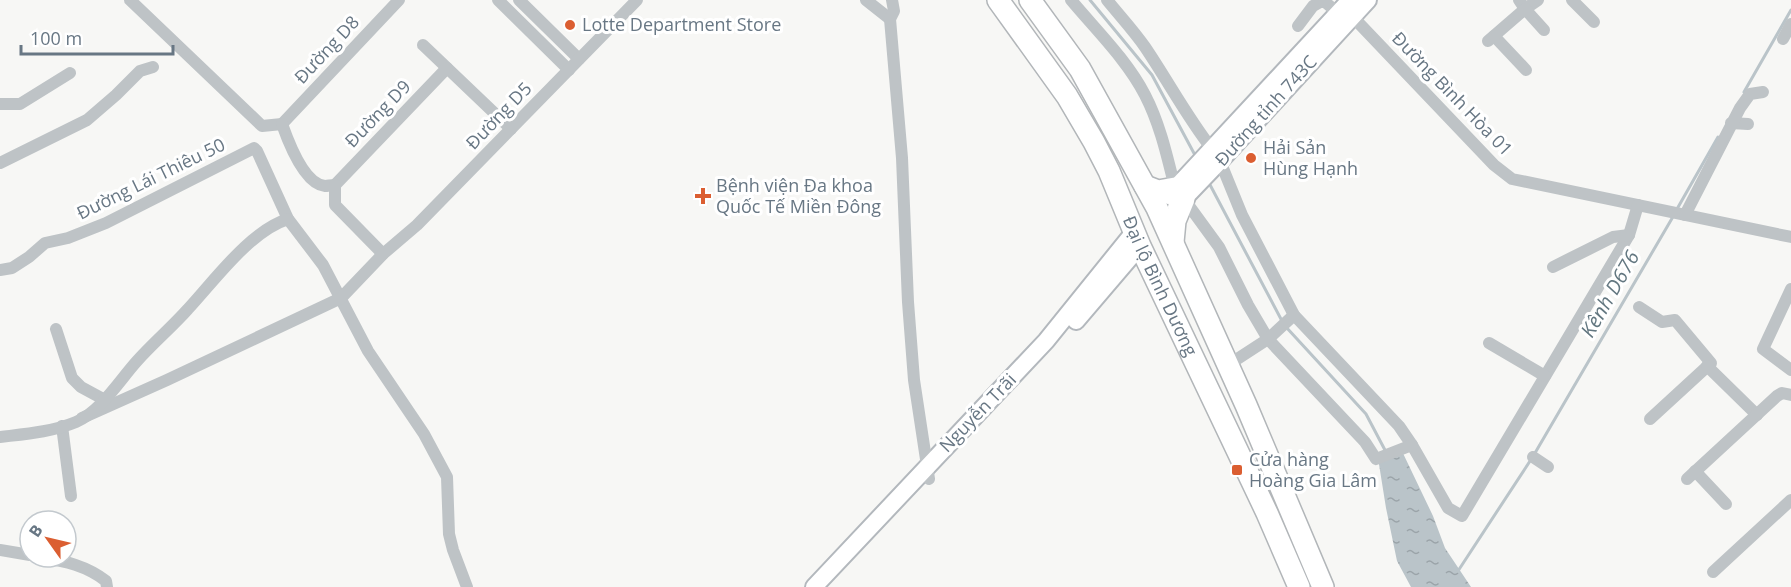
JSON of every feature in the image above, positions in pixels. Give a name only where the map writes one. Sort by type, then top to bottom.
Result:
[{"type":"highway","name":"Đại lộ Bình Dương","points":[[998,0],[1067,96],[1109,171],[1137,239],[1267,513],[1299,587]]},
{"type":"highway","name":"Đại lộ Bình Dương","points":[[1030,0],[1080,69],[1160,214],[1228,365],[1323,587]]},
{"type":"highway","points":[[1145,186],[1158,191],[1179,193],[1173,242]]},
{"type":"highway","points":[[1137,239],[1160,214]]},
{"type":"main road","name":"Đường tỉnh 743C","points":[[1160,214],[1216,155],[1346,9],[1368,0]]},
{"type":"main road","name":"Nguyễn Trãi","points":[[827,587],[1137,239]]},
{"type":"main road","name":"Nguyễn Trãi","points":[[814,587],[928,473]]},
{"type":"street","points":[[130,0],[262,126],[282,124],[300,166],[319,184],[335,185],[335,205],[383,254]]},
{"type":"street","name":"Đường D8","points":[[282,124],[399,0]]},
{"type":"street","points":[[498,0],[569,70]]},
{"type":"street","points":[[519,0],[579,59]]},
{"type":"street","name":"Đường D5","points":[[340,298],[383,254],[417,225],[637,0]]},
{"type":"street","points":[[866,0],[890,19]]},
{"type":"street","points":[[892,0],[894,11],[890,19],[902,158],[914,380],[928,473]]},
{"type":"street","points":[[1071,0],[1128,68],[1145,95],[1158,125],[1179,193],[1219,247],[1268,339],[1365,442],[1376,459],[1412,445]]},
{"type":"street","points":[[1107,0],[1143,44],[1197,130],[1216,155],[1242,215],[1294,315],[1385,410],[1412,445],[1448,508],[1462,516],[1512,444],[1545,376],[1629,235],[1643,206]]},
{"type":"street","points":[[1526,70],[1491,39],[1522,5],[1538,0]]},
{"type":"street","points":[[1572,0],[1594,22]]},
{"type":"street","points":[[1298,26],[1313,6],[1320,2],[1346,9]]},
{"type":"street","points":[[1522,5],[1544,30]]},
{"type":"street","name":"Đường Bình Hòa 01","points":[[1346,9],[1494,165],[1512,178],[1791,237]]},
{"type":"street","points":[[1784,39],[1791,24]]},
{"type":"street","points":[[423,45],[511,129]]},
{"type":"street","points":[[0,163],[87,120],[140,71],[153,67]]},
{"type":"street","name":"Đường D9","points":[[335,185],[447,68]]},
{"type":"street","points":[[0,104],[20,104],[70,74]]},
{"type":"street","points":[[1680,214],[1750,94],[1763,92]]},
{"type":"street","points":[[1731,123],[1748,124]]},
{"type":"street","name":"Đường Lái Thiêu 50","points":[[0,270],[12,268],[21,263],[45,243],[68,238],[106,223],[254,148],[288,219]]},
{"type":"street","points":[[82,418],[105,400],[138,360],[187,311],[239,253],[274,224],[288,219],[323,265],[368,351],[424,434],[447,477],[450,534],[453,550],[467,587]]},
{"type":"street","points":[[1553,267],[1613,237],[1629,235]]},
{"type":"street","points":[[1791,289],[1763,349],[1791,370]]},
{"type":"street","points":[[0,437],[38,432],[77,421],[340,298]]},
{"type":"street","points":[[1639,307],[1662,322],[1675,320],[1711,363],[1650,419]]},
{"type":"street","points":[[1228,365],[1268,339],[1294,315]]},
{"type":"street","points":[[56,329],[72,378],[81,387],[105,400]]},
{"type":"street","points":[[1489,343],[1545,376]]},
{"type":"street","points":[[1707,366],[1756,415]]},
{"type":"street","points":[[1726,504],[1691,475],[1782,393],[1791,395]]},
{"type":"street","points":[[62,426],[71,496]]},
{"type":"street","points":[[1533,457],[1548,467]]},
{"type":"street","points":[[1713,572],[1791,500]]},
{"type":"street","points":[[0,550],[18,553]]},
{"type":"street","points":[[78,566],[92,571],[106,581],[106,587]]},
{"type":"water","points":[[1400,447],[1433,516],[1445,548],[1471,587],[1411,587],[1397,561],[1378,458]]},
{"type":"waterway","points":[[1090,0],[1152,75],[1196,157]]},
{"type":"waterway","name":"Kênh D676","points":[[1744,92],[1791,10]]},
{"type":"waterway","name":"Kênh D676","points":[[1677,209],[1718,137]]},
{"type":"waterway","points":[[1208,181],[1282,321]]},
{"type":"waterway","name":"Kênh D676","points":[[1535,453],[1674,215]]},
{"type":"waterway","points":[[1286,327],[1366,414],[1386,452]]},
{"type":"waterway","name":"Kênh D676","points":[[1458,571],[1532,458]]},
{"type":"place","name":"Lotte Department Store","points":[[570,25]]},
{"type":"place","name":"Hải Sản Hùng Hạnh","points":[[1251,158]]},
{"type":"place","name":"Bệnh viện Đa khoa Quốc Tế Miền Đông","points":[[703,196]]},
{"type":"place","name":"Cửa hàng Hoàng Gia Lâm","points":[[1237,470]]}]
